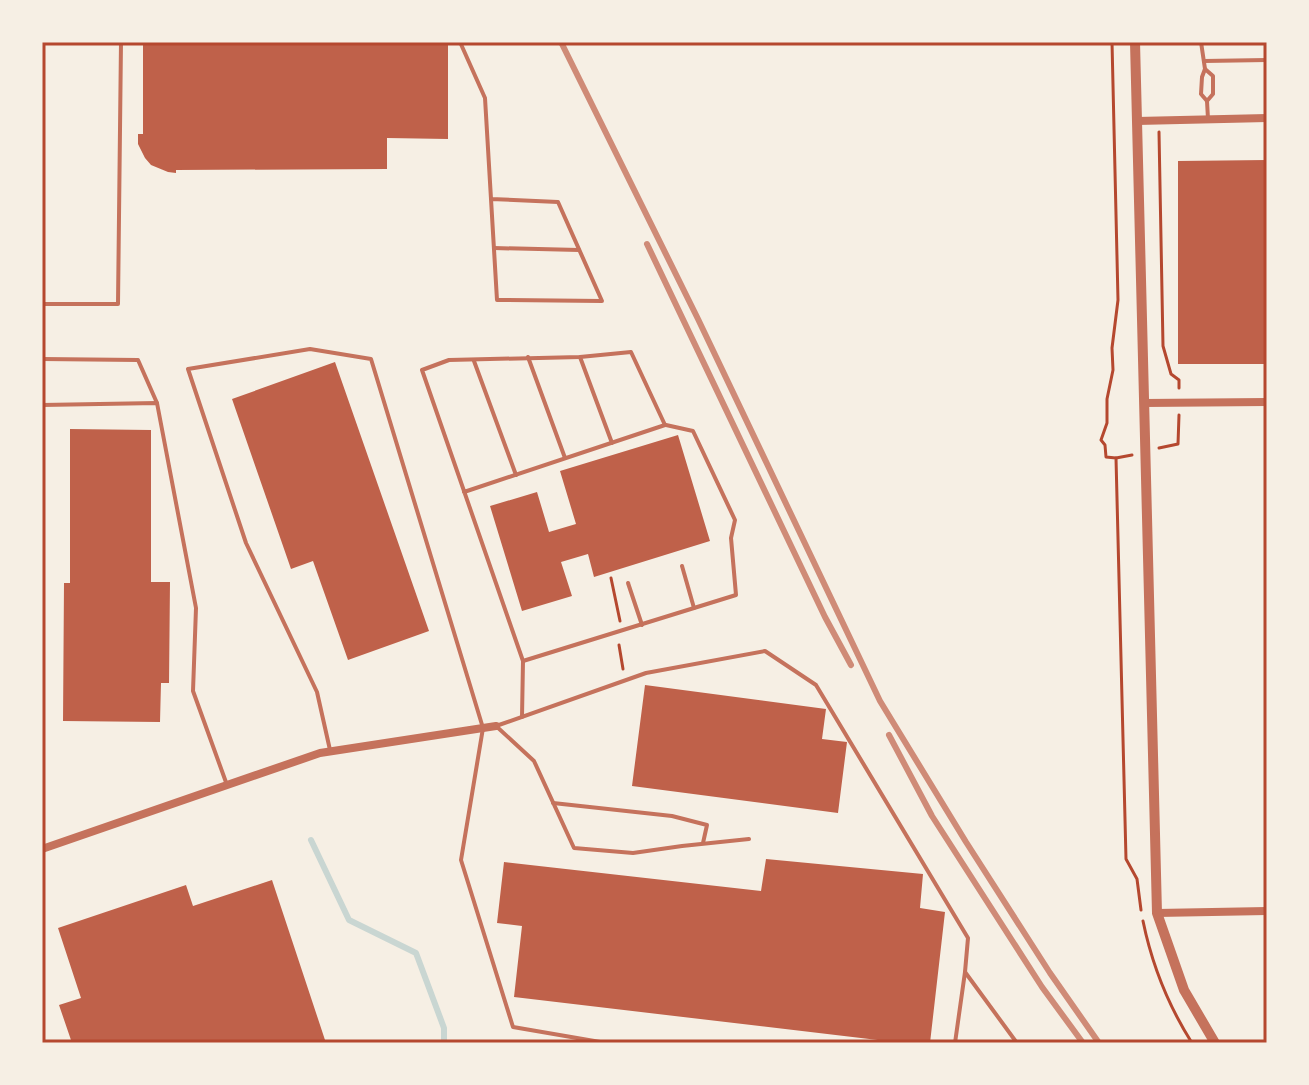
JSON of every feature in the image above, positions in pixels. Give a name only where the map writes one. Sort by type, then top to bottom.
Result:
[{"type":"street","points":[[1135,42],[1157,913],[1184,990],[1215,1043]]},
{"type":"street","points":[[1137,121],[1267,118]]},
{"type":"street","points":[[1144,403],[1267,402]]},
{"type":"street","points":[[42,849],[320,753],[496,726]]},
{"type":"street","points":[[1157,913],[1267,911]]},
{"type":"lane","points":[[42,304],[118,304],[121,42]]},
{"type":"lane","points":[[460,42],[485,98],[491,199],[494,248],[497,300],[602,301],[558,202],[491,199]]},
{"type":"lane","points":[[1201,42],[1205,69],[1201,94],[1207,101],[1208,119]]},
{"type":"lane","points":[[1204,61],[1267,60]]},
{"type":"lane","points":[[1205,69],[1213,76],[1213,94],[1207,101]]},
{"type":"lane","points":[[494,248],[579,250]]},
{"type":"lane","points":[[331,751],[317,692],[246,543],[188,369],[310,349],[371,359],[483,728],[461,860],[513,1027],[606,1043]]},
{"type":"lane","points":[[522,717],[523,661],[422,370],[449,360],[580,357],[631,352],[665,425]]},
{"type":"lane","points":[[528,357],[565,458]]},
{"type":"lane","points":[[580,357],[612,443]]},
{"type":"lane","points":[[42,359],[138,360],[157,403],[196,608],[193,691],[227,785]]},
{"type":"lane","points":[[474,361],[516,475]]},
{"type":"lane","points":[[42,405],[157,403]]},
{"type":"lane","points":[[464,492],[665,425],[693,431],[735,520],[731,538],[736,595],[523,661]]},
{"type":"lane","points":[[682,566],[694,608]]},
{"type":"lane","points":[[628,583],[642,625]]},
{"type":"lane","points":[[749,839],[633,853],[574,848],[534,761],[496,726],[646,673],[765,651],[816,685],[968,938],[955,1043]]},
{"type":"lane","points":[[553,803],[672,816],[707,825],[703,843]]},
{"type":"lane","points":[[965,972],[1017,1043]]},
{"type":"lane","points":[[956,1035],[962,1043]]},
{"type":"path","points":[[1112,42],[1118,300],[1107,423],[1101,440],[1105,445],[1106,457],[1116,458],[1178,444],[1179,380],[1171,374],[1163,346],[1159,122]]},
{"type":"path","points":[[1116,458],[1126,859],[1137,879],[1146,937],[1159,981],[1179,1024],[1192,1043]]},
{"type":"building","points":[[143,42],[448,43],[448,139],[387,138],[387,169],[168,172],[151,165],[138,144],[138,134],[143,134]]},
{"type":"building","points":[[1267,160],[1267,364],[1178,364],[1178,161]]},
{"type":"building","points":[[335,362],[429,631],[348,660],[313,561],[291,569],[232,399]]},
{"type":"building","points":[[70,429],[151,430],[151,582],[170,582],[169,683],[161,683],[160,722],[63,721],[64,583],[70,583]]},
{"type":"building","points":[[678,435],[710,541],[594,577],[588,554],[561,562],[572,596],[522,611],[490,506],[537,492],[549,532],[576,524],[560,471]]},
{"type":"building","points":[[645,685],[826,709],[822,739],[847,742],[838,813],[632,786]]},
{"type":"building","points":[[766,859],[923,874],[920,908],[945,912],[930,1043],[903,1043],[514,997],[522,926],[497,923],[504,862],[761,891]]},
{"type":"building","points":[[272,880],[326,1043],[72,1043],[59,1005],[81,998],[58,928],[186,885],[193,906]]},
{"type":"waterway","points":[[311,840],[349,920],[416,953],[444,1028],[444,1043]]},
{"type":"railway","points":[[561,42],[698,319],[880,701],[966,842],[1099,1043]]},
{"type":"railway","points":[[647,244],[825,617],[851,665]]},
{"type":"railway","points":[[889,735],[932,816],[1042,987],[1083,1043]]}]
